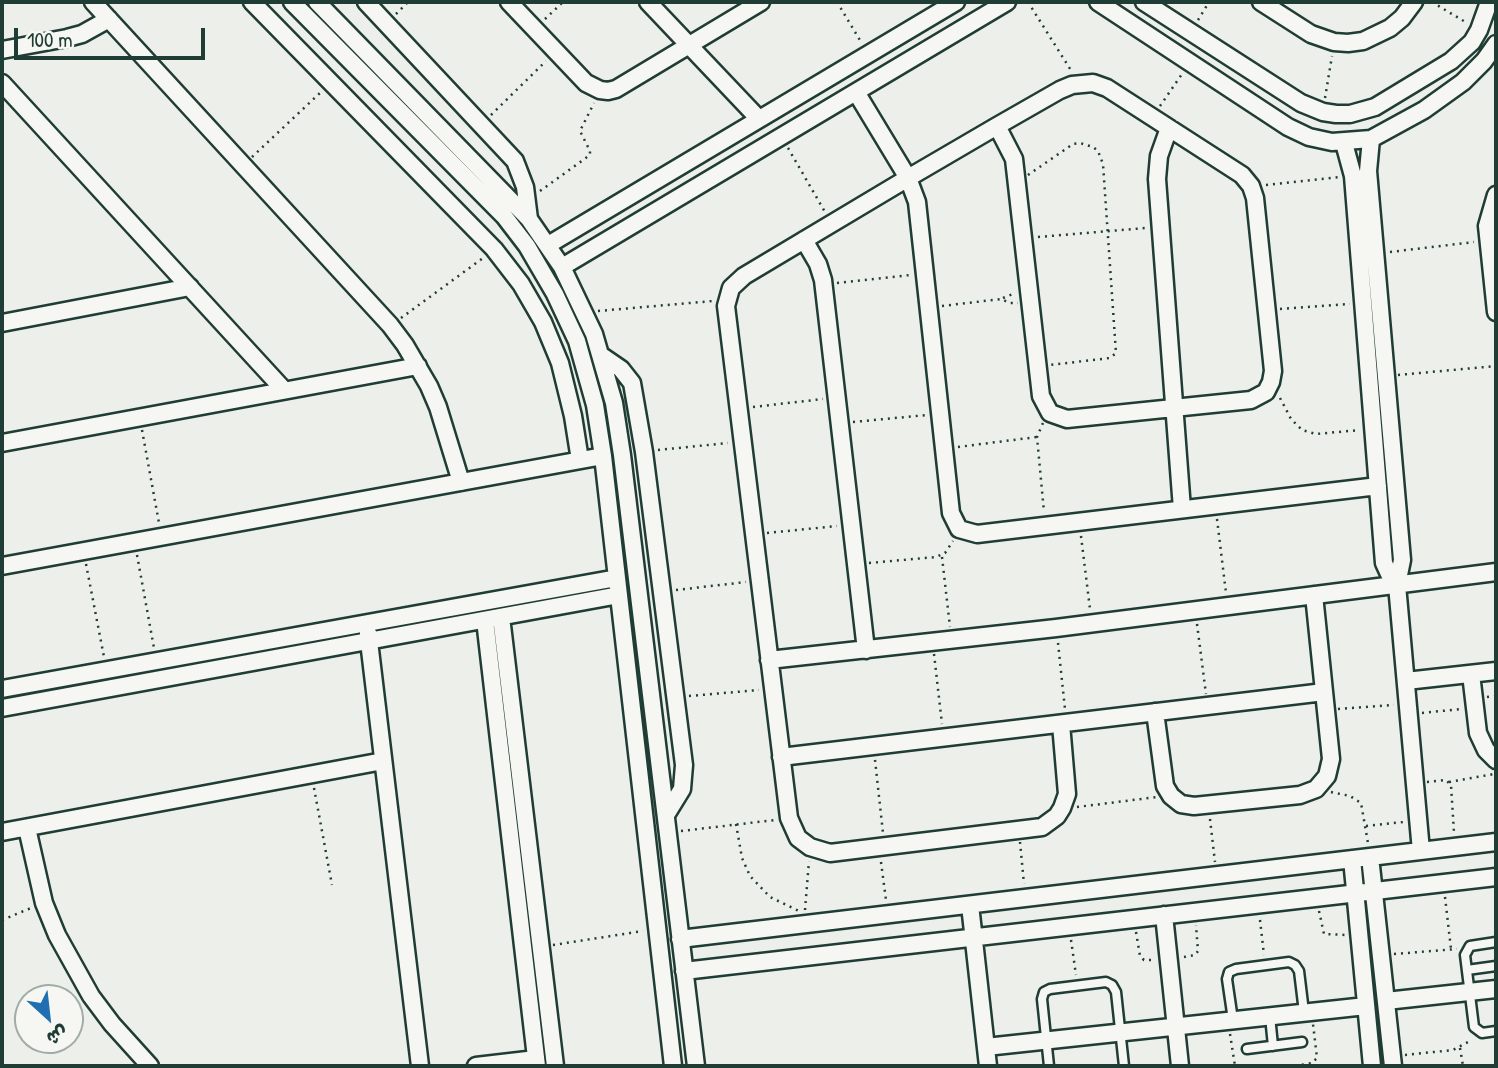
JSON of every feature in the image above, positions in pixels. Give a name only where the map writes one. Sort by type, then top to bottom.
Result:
[{"type":"street","points":[[93,2],[390,325],[418,366],[438,407],[461,482]]},
{"type":"street","points":[[252,2],[494,250],[521,284],[543,322],[560,363],[580,460]]},
{"type":"street","points":[[292,2],[504,216],[527,246],[555,293],[577,341],[595,405],[603,456],[673,1066]]},
{"type":"street","points":[[317,2],[529,219],[562,267],[602,356],[618,426],[696,1066]]},
{"type":"street","points":[[366,2],[515,161],[521,173],[529,219]]},
{"type":"street","points":[[509,2],[586,83],[600,90],[616,89],[761,2]]},
{"type":"street","points":[[648,2],[760,119]]},
{"type":"street","points":[[548,245],[956,2]]},
{"type":"street","points":[[562,267],[1007,2]]},
{"type":"street","points":[[1098,2],[1288,127],[1309,137],[1343,143],[1371,139],[1424,110],[1474,72],[1496,44]]},
{"type":"street","points":[[1144,2],[1281,90],[1323,112],[1350,114],[1375,107],[1451,61],[1472,42],[1489,2]]},
{"type":"street","points":[[1261,2],[1311,34],[1334,42],[1363,41],[1377,35],[1402,18],[1414,2]]},
{"type":"street","points":[[2,50],[82,34],[109,19]]},
{"type":"street","points":[[2,83],[284,390]]},
{"type":"street","points":[[998,126],[1012,152],[1042,402],[1049,413],[1067,419],[1251,400],[1261,395],[1272,383],[1267,310],[1255,198],[1251,186],[1242,175],[1107,88],[1093,83],[1079,83],[1060,90],[908,178],[744,275],[731,288],[727,300],[789,818],[798,838],[810,847],[831,853],[1042,827],[1062,808],[1068,787],[1064,723]]},
{"type":"street","points":[[1265,113],[1281,90]]},
{"type":"street","points":[[856,92],[908,178],[917,202],[951,513],[959,529],[977,534],[1378,486]]},
{"type":"street","points":[[1169,128],[1157,171],[1182,509]]},
{"type":"street","points":[[1371,139],[1367,163],[1402,560],[1397,585],[1421,851]]},
{"type":"street","points":[[1343,143],[1353,176],[1384,562],[1388,574],[1397,585]]},
{"type":"street","points":[[1496,195],[1487,226],[1496,312]]},
{"type":"street","points":[[804,240],[818,264],[823,285],[866,650]]},
{"type":"street","points":[[2,323],[190,287]]},
{"type":"street","points":[[602,356],[621,369],[632,383],[644,452],[684,773],[679,796],[666,815]]},
{"type":"street","points":[[2,443],[418,366]]},
{"type":"street","points":[[2,566],[603,456]]},
{"type":"street","points":[[610,512],[629,510]]},
{"type":"street","points":[[769,660],[933,643],[1496,572]]},
{"type":"street","points":[[2,689],[617,578]]},
{"type":"street","points":[[2,708],[619,595]]},
{"type":"street","points":[[1155,712],[1164,781],[1171,796],[1188,806],[1300,794],[1316,789],[1330,768],[1314,596]]},
{"type":"street","points":[[493,618],[555,1066]]},
{"type":"street","points":[[476,1066],[537,1062],[493,618]]},
{"type":"street","points":[[367,623],[420,1066]]},
{"type":"street","points":[[1406,681],[1496,671]]},
{"type":"street","points":[[1471,674],[1481,742],[1496,760]]},
{"type":"street","points":[[781,757],[1324,692]]},
{"type":"street","points":[[2,832],[383,761]]},
{"type":"street","points":[[27,828],[44,903],[57,935],[91,996],[150,1066]]},
{"type":"street","points":[[681,939],[1496,842]]},
{"type":"street","points":[[1370,857],[1392,1061]]},
{"type":"street","points":[[1352,859],[1373,1066]]},
{"type":"street","points":[[684,971],[1496,877]]},
{"type":"street","points":[[970,905],[988,1066]]},
{"type":"street","points":[[1164,915],[1180,1066]]},
{"type":"street","points":[[1386,1001],[1496,989]]},
{"type":"street","points":[[986,1047],[1366,1006]]},
{"type":"lane","points":[[1496,942],[1470,946],[1465,955],[1473,1024],[1479,1032],[1496,1031]]},
{"type":"lane","points":[[1231,1021],[1227,979],[1229,972],[1289,962],[1296,965],[1299,971],[1304,1013]]},
{"type":"lane","points":[[1467,970],[1496,967]]},
{"type":"lane","points":[[1049,1066],[1042,999],[1044,992],[1106,982],[1112,985],[1116,992],[1124,1066]]},
{"type":"lane","points":[[1270,1016],[1273,1045]]},
{"type":"lane","points":[[1247,1049],[1302,1042]]},
{"type":"path","points":[[386,23],[408,2]]},
{"type":"path","points":[[535,29],[563,2]]},
{"type":"path","points":[[837,2],[868,54]]},
{"type":"path","points":[[1028,2],[1079,83]]},
{"type":"path","points":[[1190,32],[1209,2]]},
{"type":"path","points":[[1432,2],[1479,30]]},
{"type":"path","points":[[1323,112],[1334,42]]},
{"type":"path","points":[[482,124],[556,51]]},
{"type":"path","points":[[1152,117],[1190,63]]},
{"type":"path","points":[[243,165],[331,82]]},
{"type":"path","points":[[527,201],[590,155],[580,131],[600,90]]},
{"type":"path","points":[[781,136],[831,224]]},
{"type":"path","points":[[1017,182],[1073,144],[1093,147],[1098,151],[1103,164],[1116,354],[1110,358],[1038,366]]},
{"type":"path","points":[[1251,186],[1353,176]]},
{"type":"path","points":[[1023,238],[1160,227]]},
{"type":"path","points":[[1375,253],[1488,241]]},
{"type":"path","points":[[390,325],[494,250]]},
{"type":"path","points":[[823,285],[925,273]]},
{"type":"path","points":[[928,307],[1001,299],[1010,303],[1030,302]]},
{"type":"path","points":[[584,312],[727,300]]},
{"type":"path","points":[[1267,310],[1364,303]]},
{"type":"path","points":[[1386,376],[1496,366]]},
{"type":"path","points":[[1272,383],[1291,419],[1302,430],[1316,434],[1374,429]]},
{"type":"path","points":[[738,409],[836,398]]},
{"type":"path","points":[[1045,526],[1037,437],[1038,429],[1049,413]]},
{"type":"path","points":[[839,423],[940,414]]},
{"type":"path","points":[[140,417],[161,537]]},
{"type":"path","points":[[944,449],[1037,437]]},
{"type":"path","points":[[644,452],[743,441]]},
{"type":"path","points":[[1215,505],[1228,606]]},
{"type":"path","points":[[1080,522],[1092,623]]},
{"type":"path","points":[[754,535],[851,525]]},
{"type":"path","points":[[856,565],[942,555],[948,550],[959,529]]},
{"type":"path","points":[[134,541],[157,661]]},
{"type":"path","points":[[84,551],[107,670]]},
{"type":"path","points":[[942,555],[952,640]]},
{"type":"path","points":[[661,592],[760,580]]},
{"type":"path","points":[[1195,610],[1208,706]]},
{"type":"path","points":[[1056,628],[1064,723]]},
{"type":"path","points":[[933,643],[944,738]]},
{"type":"path","points":[[675,698],[773,689]]},
{"type":"path","points":[[1326,710],[1474,708]]},
{"type":"path","points":[[873,746],[887,914]]},
{"type":"path","points":[[1415,782],[1449,782],[1496,774]]},
{"type":"path","points":[[312,775],[332,885]]},
{"type":"path","points":[[1449,782],[1455,847]]},
{"type":"path","points":[[1316,789],[1356,798],[1363,809],[1370,857]]},
{"type":"path","points":[[1062,808],[1171,796]]},
{"type":"path","points":[[1209,805],[1217,875]]},
{"type":"path","points":[[668,833],[789,818]]},
{"type":"path","points":[[1366,826],[1419,820]]},
{"type":"path","points":[[736,824],[746,867],[756,884],[771,897],[805,914],[810,847]]},
{"type":"path","points":[[1019,831],[1025,898]]},
{"type":"path","points":[[1443,883],[1451,949]]},
{"type":"path","points":[[1318,897],[1321,929],[1324,934],[1359,934]]},
{"type":"path","points":[[2,920],[44,903]]},
{"type":"path","points":[[1258,904],[1265,965]]},
{"type":"path","points":[[1069,926],[1077,985]]},
{"type":"path","points":[[540,946],[657,929]]},
{"type":"path","points":[[1381,955],[1467,948]]},
{"type":"path","points":[[1231,1021],[1235,1066]]},
{"type":"path","points":[[1392,1061],[1460,1048],[1479,1032]]},
{"type":"path","points":[[1460,1048],[1463,1066]]}]
